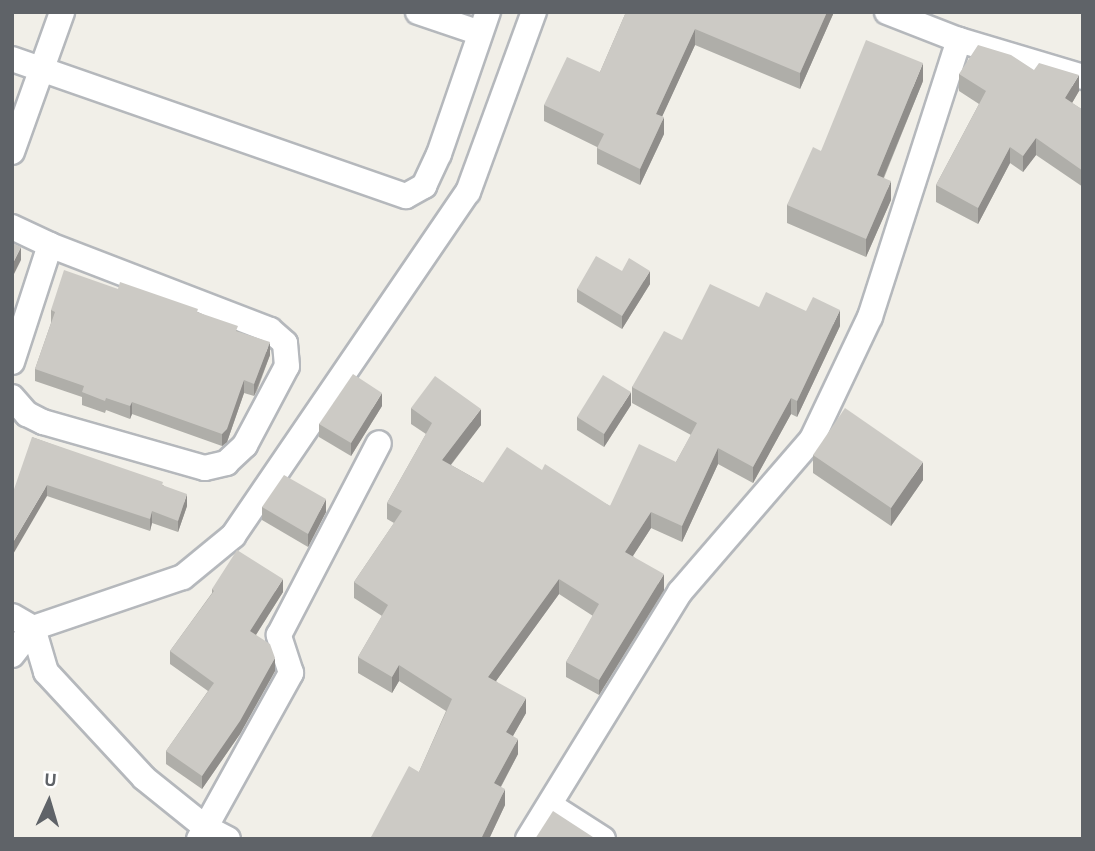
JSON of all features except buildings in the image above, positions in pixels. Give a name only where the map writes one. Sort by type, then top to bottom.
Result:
[{"type":"street","points":[[12,152],[62,12]]},
{"type":"street","points":[[12,59],[406,196],[424,186],[439,155],[484,23],[418,12]]},
{"type":"street","points":[[23,622],[183,577],[233,536],[468,192],[534,12]]},
{"type":"street","points":[[887,12],[959,40],[1083,77]]},
{"type":"street","points":[[528,839],[680,592],[812,439],[870,317],[959,40]]},
{"type":"street","points":[[12,227],[50,245],[271,330],[285,343],[287,366],[245,444],[226,463],[205,468],[43,422],[27,414],[12,397]]},
{"type":"street","points":[[12,362],[50,245]]},
{"type":"street","points":[[202,833],[291,673],[279,635],[379,443]]},
{"type":"street","points":[[12,654],[23,622]]},
{"type":"street","points":[[23,622],[46,672],[144,778],[202,833],[228,839]]},
{"type":"street","points":[[550,805],[603,839]]}]
